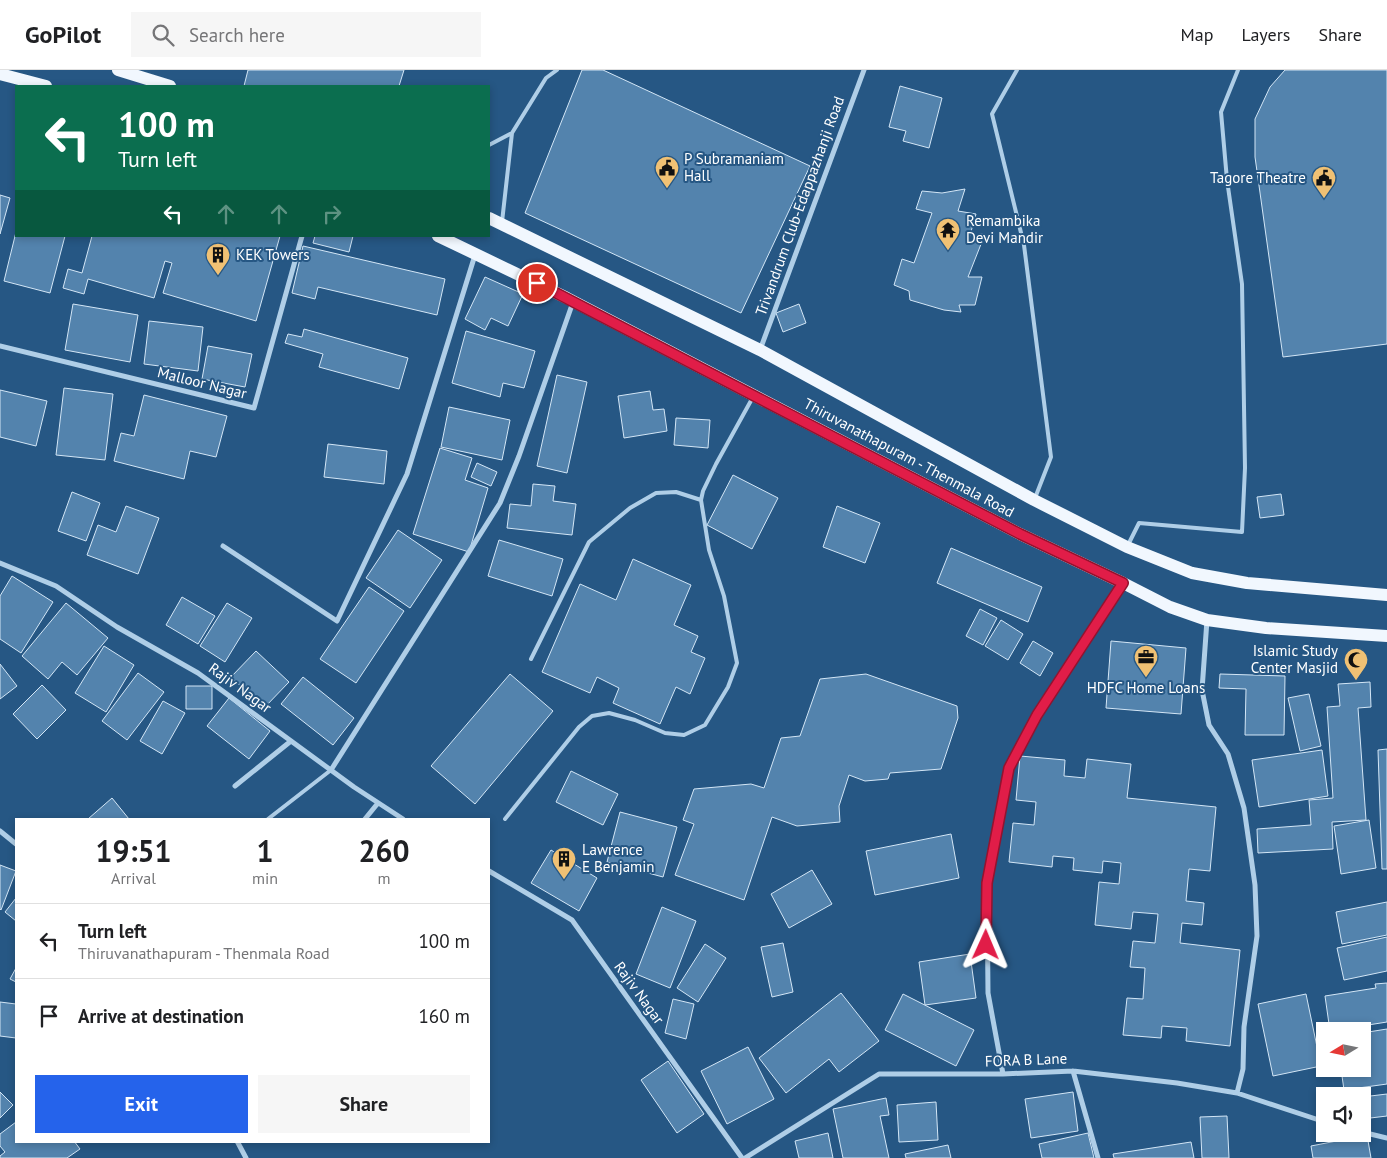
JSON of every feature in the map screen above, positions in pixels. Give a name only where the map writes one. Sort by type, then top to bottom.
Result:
[{"type":"main road","points":[[118,70],[167,85]]},
{"type":"main road","points":[[0,74],[42,85]]},
{"type":"main road","points":[[490,218],[760,350],[1034,500],[1127,547],[1192,573],[1247,583],[1387,594]]},
{"type":"main road","name":"Thiruvanathapuram - Thenmala Road","points":[[440,237],[574,301],[1020,534],[1170,607],[1207,620],[1266,628],[1387,636]]},
{"type":"street","name":"Trivandrum Club-Edappazhanji Road","points":[[760,350],[864,70]]},
{"type":"street","name":"Malloor Nagar","points":[[0,346],[254,408],[302,237]]},
{"type":"street","points":[[224,546],[337,621],[407,474],[476,254]]},
{"type":"street","points":[[331,770],[500,503],[519,456],[574,301]]},
{"type":"street","name":"Rajiv Nagar","points":[[0,563],[56,586],[118,627],[198,672],[354,787],[401,818]]},
{"type":"street","points":[[1002,1074],[988,993],[987,883],[1009,768],[1037,715],[1123,583]]},
{"type":"street","points":[[1207,620],[1202,690],[1209,725],[1228,754],[1244,808],[1255,885],[1257,936],[1244,1027],[1243,1069],[1237,1093]]},
{"type":"street","points":[[235,786],[291,741]]},
{"type":"street","points":[[366,818],[378,803]]},
{"type":"street","points":[[0,831],[15,843]]},
{"type":"street","name":"Rajiv Nagar","points":[[490,872],[572,920],[744,1158]]},
{"type":"street","points":[[1073,1071],[1098,1158]]},
{"type":"street","name":"FORA B Lane","points":[[744,1158],[879,1074],[1002,1074],[1073,1071],[1177,1083],[1237,1093],[1316,1119]]},
{"type":"street","points":[[1371,1134],[1387,1138]]},
{"type":"street","points":[[238,1143],[246,1158]]},
{"type":"lane","points":[[502,224],[512,133],[546,78],[557,70]]},
{"type":"lane","points":[[1017,70],[992,114],[1024,245],[1051,457],[1034,500]]},
{"type":"lane","points":[[1127,547],[1139,523],[1242,532],[1246,468],[1242,284],[1226,180],[1221,112],[1238,70]]},
{"type":"lane","points":[[490,144],[512,133]]},
{"type":"lane","points":[[505,819],[578,727],[592,716],[609,714],[635,720],[665,733],[684,735],[705,725],[728,687],[737,663],[724,596],[709,550],[701,500],[703,491],[716,464],[754,395]]},
{"type":"lane","points":[[531,659],[589,542],[630,508],[656,493],[676,492],[701,500]]},
{"type":"lane","points":[[269,818],[331,770]]},
{"type":"building","points":[[248,70],[404,70],[399,85],[244,85]]},
{"type":"building","name":"P Subramaniam Hall","points":[[582,70],[603,70],[810,166],[741,313],[525,213]]},
{"type":"building","name":"Tagore Theatre","points":[[1285,70],[1387,70],[1387,344],[1283,357],[1255,157],[1255,119],[1270,87]]},
{"type":"building","points":[[900,86],[942,98],[929,148],[903,141],[906,131],[889,127]]},
{"type":"building","name":"Remambika Devi Mandir","points":[[965,189],[958,211],[976,214],[968,242],[974,242],[979,234],[985,234],[968,277],[982,277],[975,305],[959,305],[961,312],[944,310],[910,300],[909,291],[894,285],[902,259],[914,263],[932,213],[916,209],[922,191],[942,193]]},
{"type":"building","points":[[0,195],[10,198],[0,234]]},
{"type":"building","points":[[15,236],[65,237],[50,293],[4,281]]},
{"type":"building","name":"KEK Towers","points":[[92,237],[280,237],[256,321],[163,293],[172,263],[165,261],[154,298],[88,279],[84,294],[63,288],[68,269],[82,273]]},
{"type":"building","points":[[315,237],[353,237],[349,252],[313,243]]},
{"type":"building","points":[[303,246],[445,279],[437,315],[318,287],[315,299],[292,293]]},
{"type":"building","points":[[485,277],[523,294],[508,326],[491,318],[485,330],[465,319]]},
{"type":"building","points":[[73,304],[138,315],[130,362],[65,350]]},
{"type":"building","points":[[799,304],[806,323],[783,332],[776,313]]},
{"type":"building","points":[[149,321],[203,327],[198,371],[144,364]]},
{"type":"building","points":[[304,329],[408,358],[399,389],[319,367],[323,354],[285,343],[288,334],[302,337]]},
{"type":"building","points":[[466,331],[535,351],[524,388],[503,383],[500,397],[452,383]]},
{"type":"building","points":[[208,346],[252,354],[245,387],[202,379]]},
{"type":"building","points":[[557,375],[587,382],[567,473],[537,466]]},
{"type":"building","points":[[64,388],[113,394],[105,460],[56,455]]},
{"type":"building","points":[[0,390],[47,401],[36,446],[0,437]]},
{"type":"building","points":[[650,391],[653,410],[664,409],[667,431],[624,438],[618,396]]},
{"type":"building","points":[[144,395],[227,416],[216,457],[190,451],[184,479],[114,461],[121,433],[134,436]]},
{"type":"building","points":[[449,407],[510,420],[502,460],[441,447]]},
{"type":"building","points":[[676,418],[710,420],[708,448],[674,445]]},
{"type":"building","points":[[328,444],[387,451],[384,484],[324,477]]},
{"type":"building","points":[[440,448],[472,458],[465,480],[488,488],[469,552],[413,534]]},
{"type":"building","points":[[477,463],[497,472],[491,486],[471,477]]},
{"type":"building","points":[[733,475],[778,498],[752,549],[707,525]]},
{"type":"building","points":[[533,484],[555,486],[553,501],[576,504],[572,535],[507,528],[510,504],[531,506]]},
{"type":"building","points":[[72,492],[100,503],[86,541],[58,531]]},
{"type":"building","points":[[1281,494],[1284,515],[1260,518],[1257,497]]},
{"type":"building","points":[[126,506],[159,518],[138,574],[87,555],[98,525],[116,532]]},
{"type":"building","points":[[837,506],[880,523],[865,563],[823,547]]},
{"type":"building","points":[[398,530],[442,560],[410,608],[366,578]]},
{"type":"building","points":[[499,540],[563,559],[552,596],[488,576]]},
{"type":"building","points":[[951,548],[1042,587],[1028,622],[937,583]]},
{"type":"building","points":[[633,559],[691,585],[674,625],[698,636],[691,652],[705,658],[690,694],[676,687],[660,724],[613,703],[619,688],[597,677],[590,693],[542,672],[580,584],[616,600]]},
{"type":"building","points":[[12,576],[53,602],[21,653],[0,639],[0,596]]},
{"type":"building","points":[[369,587],[404,611],[356,683],[320,659]]},
{"type":"building","points":[[182,597],[215,616],[198,644],[166,625]]},
{"type":"building","points":[[66,603],[108,638],[77,675],[62,662],[48,679],[22,656]]},
{"type":"building","points":[[227,603],[252,618],[225,662],[200,646]]},
{"type":"building","points":[[980,609],[997,618],[983,645],[966,636]]},
{"type":"building","points":[[1001,620],[1023,634],[1008,660],[985,646]]},
{"type":"building","points":[[1033,641],[1053,653],[1040,676],[1020,663]]},
{"type":"building","name":"HDFC Home Loans","points":[[1111,641],[1186,648],[1181,714],[1106,708]]},
{"type":"building","points":[[104,646],[134,665],[106,712],[75,693]]},
{"type":"building","points":[[256,651],[289,682],[264,708],[231,677]]},
{"type":"building","points":[[0,664],[17,686],[0,699]]},
{"type":"building","points":[[138,673],[164,692],[127,740],[102,721]]},
{"type":"building","points":[[510,674],[553,711],[475,804],[431,766]]},
{"type":"building","points":[[866,674],[957,706],[958,718],[941,769],[890,773],[888,779],[865,781],[849,775],[839,806],[840,822],[797,826],[772,817],[744,900],[675,875],[694,824],[683,820],[694,789],[751,784],[764,788],[781,738],[800,736],[820,679]]},
{"type":"building","points":[[1220,674],[1285,676],[1284,735],[1245,735],[1246,689],[1219,688]]},
{"type":"building","points":[[303,677],[354,718],[333,745],[281,704]]},
{"type":"building","points":[[1370,682],[1371,707],[1358,708],[1366,820],[1332,822],[1333,849],[1258,853],[1257,829],[1311,825],[1309,800],[1333,798],[1327,707],[1340,706],[1338,684]]},
{"type":"building","points":[[42,685],[66,710],[37,739],[13,714]]},
{"type":"building","points":[[186,686],[212,686],[212,709],[186,709]]},
{"type":"building","points":[[1309,694],[1321,746],[1300,751],[1288,698]]},
{"type":"building","points":[[229,698],[270,731],[249,759],[207,726]]},
{"type":"building","points":[[163,701],[185,713],[162,754],[140,741]]},
{"type":"building","points":[[1387,749],[1387,869],[1382,869],[1378,750]]},
{"type":"building","points":[[1322,750],[1328,796],[1259,807],[1252,760]]},
{"type":"building","points":[[1020,756],[1065,760],[1064,776],[1085,778],[1087,759],[1131,764],[1127,798],[1216,807],[1210,871],[1189,869],[1186,901],[1204,903],[1202,925],[1182,923],[1180,943],[1240,950],[1230,1046],[1186,1041],[1187,1028],[1162,1026],[1161,1038],[1123,1035],[1127,998],[1143,999],[1145,968],[1130,967],[1133,941],[1155,943],[1158,914],[1133,912],[1131,929],[1095,925],[1099,882],[1119,884],[1121,863],[1103,861],[1102,873],[1073,870],[1074,858],[1053,856],[1052,867],[1009,862],[1013,823],[1034,825],[1036,802],[1016,800]]},
{"type":"building","points":[[571,771],[618,794],[603,825],[556,802]]},
{"type":"building","points":[[112,798],[128,818],[89,818]]},
{"type":"building","points":[[620,812],[677,827],[663,877],[607,862]]},
{"type":"building","points":[[1369,820],[1376,868],[1341,874],[1334,826]]},
{"type":"building","points":[[951,834],[959,878],[875,895],[866,851]]},
{"type":"building","name":"Lawrence E Benjamin","points":[[551,850],[597,878],[579,911],[531,883]]},
{"type":"building","points":[[0,865],[15,871],[15,874],[0,909]]},
{"type":"building","points":[[812,870],[832,904],[789,928],[771,894]]},
{"type":"building","points":[[15,899],[15,920],[5,912]]},
{"type":"building","points":[[1387,902],[1387,935],[1342,944],[1336,912]]},
{"type":"building","points":[[662,907],[696,921],[670,988],[636,974]]},
{"type":"building","points":[[1387,937],[1387,971],[1344,980],[1337,948]]},
{"type":"building","points":[[783,943],[793,992],[772,997],[761,947]]},
{"type":"building","points":[[705,944],[726,958],[698,1002],[677,988]]},
{"type":"building","points":[[970,954],[976,998],[925,1005],[919,962]]},
{"type":"building","points":[[15,970],[15,982],[10,979]]},
{"type":"building","points":[[1387,983],[1387,1022],[1371,1025],[1371,1022],[1329,1022],[1325,996],[1376,988],[1375,984]]},
{"type":"building","points":[[841,993],[879,1041],[839,1072],[829,1059],[786,1093],[759,1058]]},
{"type":"building","points":[[903,994],[974,1030],[956,1066],[885,1030]]},
{"type":"building","points":[[1306,994],[1316,1042],[1316,1067],[1273,1076],[1258,1004]]},
{"type":"building","points":[[673,999],[694,1004],[686,1039],[665,1033]]},
{"type":"building","points":[[0,1002],[15,1004],[15,1038],[0,1036]]},
{"type":"building","points":[[1387,1029],[1387,1084],[1366,1087],[1344,1087],[1342,1078],[1371,1078],[1371,1032]]},
{"type":"building","points":[[748,1047],[774,1099],[727,1124],[701,1071]]},
{"type":"building","points":[[668,1061],[704,1114],[677,1133],[641,1080]]},
{"type":"building","points":[[0,1092],[13,1105],[0,1118]]},
{"type":"building","points":[[1073,1092],[1078,1131],[1031,1138],[1025,1099]]},
{"type":"building","points":[[1387,1094],[1387,1116],[1371,1118],[1371,1096]]},
{"type":"building","points":[[886,1098],[889,1115],[880,1116],[889,1158],[843,1158],[833,1109]]},
{"type":"building","points":[[936,1102],[938,1140],[899,1142],[897,1105]]},
{"type":"building","points":[[1227,1116],[1229,1158],[1202,1158],[1200,1117]]},
{"type":"building","points":[[15,1123],[15,1143],[76,1143],[80,1149],[67,1158],[0,1158],[5,1152],[0,1146],[0,1134]]},
{"type":"building","points":[[828,1133],[833,1158],[799,1158],[795,1141]]},
{"type":"building","points":[[1088,1133],[1094,1158],[1042,1158],[1039,1144]]},
{"type":"building","points":[[1191,1142],[1194,1158],[1114,1158],[1113,1154]]},
{"type":"building","points":[[1331,1142],[1368,1142],[1371,1158],[1313,1158],[1311,1146]]},
{"type":"building","points":[[948,1145],[951,1158],[906,1158],[905,1154]]},
{"type":"place","name":"P Subramaniam Hall","points":[[667,189]]},
{"type":"place","name":"Tagore Theatre","points":[[1324,199]]},
{"type":"place","name":"Remambika Devi Mandir","points":[[948,251]]},
{"type":"place","name":"KEK Towers","points":[[218,276]]},
{"type":"place","name":"HDFC Home Loans","points":[[1146,678]]},
{"type":"place","name":"Islamic Study Center Masjid","points":[[1356,681]]},
{"type":"place","name":"Lawrence E Benjamin","points":[[564,880]]},
{"type":"route","points":[[537,283],[1020,534],[1123,583],[1037,715],[1009,768],[987,883],[986,945]]}]
